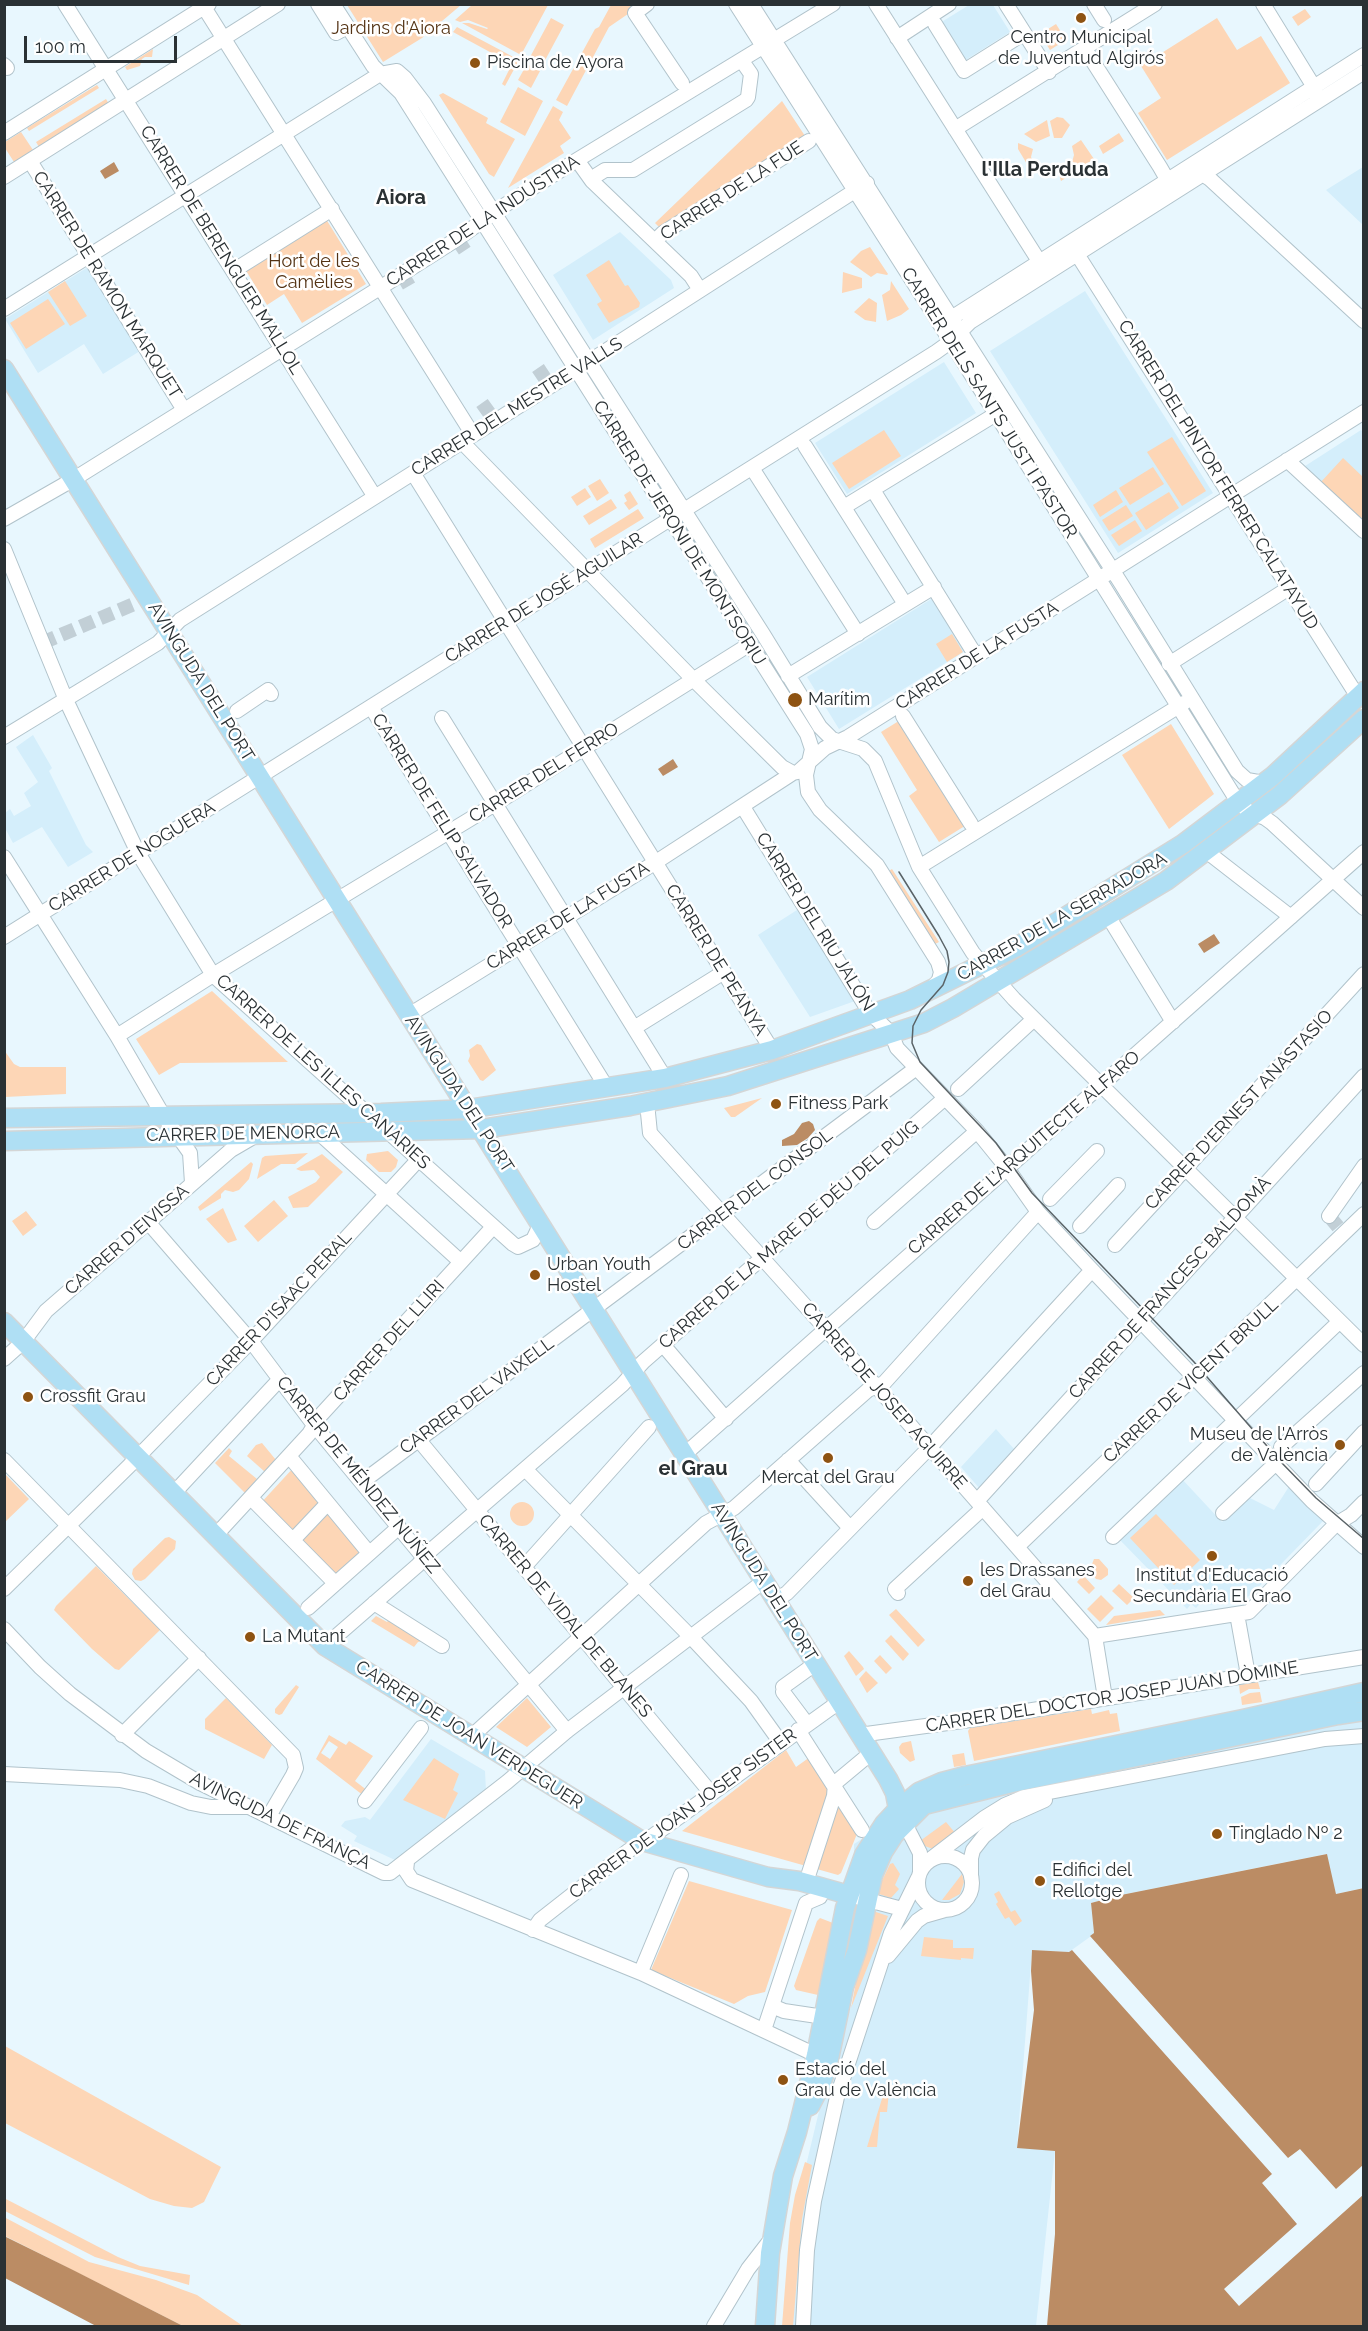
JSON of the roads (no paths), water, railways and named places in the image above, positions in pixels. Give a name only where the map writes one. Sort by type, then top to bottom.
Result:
[{"type":"main road","name":"AVINGUDA DEL PORT","points":[[4,369],[541,1223],[871,1753],[901,1807]]},
{"type":"main road","name":"CARRER DE LA SERRADORA","points":[[468,1109],[665,1078],[772,1050],[870,1013],[894,1007],[929,992],[1015,948],[1168,855],[1264,783],[1361,694]]},
{"type":"main road","name":"CARRER DE LA SERRADORA","points":[[482,1129],[647,1102],[728,1086],[924,1023],[999,981],[1166,880],[1280,795],[1364,719]]},
{"type":"main road","name":"CARRER DE MENORCA","points":[[4,1118],[366,1113],[468,1109]]},
{"type":"main road","name":"CARRER DE MENORCA","points":[[4,1141],[482,1129]]},
{"type":"main road","name":"CARRER DE JOAN VERDEGUER","points":[[4,1322],[325,1646],[642,1841],[768,1877],[799,1881],[853,1901]]},
{"type":"main road","points":[[765,2326],[773,2236],[783,2176],[797,2132],[853,1901],[873,1875],[901,1807],[919,1792],[965,1776],[1364,1692]]},
{"type":"main road","points":[[901,1807],[924,1805],[957,1795],[1338,1714],[1364,1711]]},
{"type":"main road","points":[[768,1877],[797,1890],[853,1901]]},
{"type":"main road","points":[[797,2132],[821,2085],[844,1987],[856,1950],[853,1901]]},
{"type":"street","name":"CARRER DE BERENGUER MALLOL","points":[[65,4],[375,497]]},
{"type":"street","points":[[4,177],[278,4]]},
{"type":"street","points":[[318,4],[336,33],[347,27]]},
{"type":"street","points":[[4,309],[380,74],[333,4]]},
{"type":"street","points":[[647,4],[635,12],[682,83]]},
{"type":"street","name":"CARRER DELS SANTS JUST I PASTOR","points":[[736,4],[769,44],[946,321],[961,332],[1237,771],[1247,780],[1264,783]]},
{"type":"street","name":"CARRER DELS SANTS JUST I PASTOR","points":[[751,4],[769,44]]},
{"type":"street","name":"CARRER DE LA INDÚSTRIA","points":[[4,519],[74,479],[577,160],[833,4]]},
{"type":"street","points":[[876,4],[1043,268]]},
{"type":"street","points":[[897,38],[949,4]]},
{"type":"street","points":[[1006,4],[1049,72]]},
{"type":"street","points":[[1094,4],[1104,20]]},
{"type":"street","points":[[955,129],[1155,4]]},
{"type":"street","points":[[1263,4],[1314,87],[1315,94],[1309,106]]},
{"type":"street","points":[[4,133],[205,6],[380,287],[467,438],[588,571],[693,679],[782,767],[793,773]]},
{"type":"street","points":[[935,24],[964,71],[1018,37]]},
{"type":"street","points":[[1085,49],[1168,181],[1168,188],[1163,199]]},
{"type":"street","points":[[946,321],[1043,268],[1168,181],[1364,55]]},
{"type":"street","points":[[592,181],[605,170],[633,170],[746,100],[751,74],[742,61]]},
{"type":"street","name":"CARRER DE JERONI DE MONTSORIU","points":[[380,74],[397,71],[424,103],[576,370],[807,735],[811,743],[811,760],[806,775],[808,792],[820,810],[877,865],[938,962],[941,972],[939,980],[929,992]]},
{"type":"street","points":[[1074,248],[1163,199],[1364,72]]},
{"type":"street","name":"CARRER DE LA FUE","points":[[655,241],[663,233],[809,141]]},
{"type":"street","points":[[577,160],[592,181],[691,276],[700,290]]},
{"type":"street","name":"CARRER DE RAMON MARQUET","points":[[30,161],[184,410]]},
{"type":"street","points":[[1187,169],[1204,173],[1364,321]]},
{"type":"street","name":"CARRER DEL MESTRE VALLS","points":[[4,737],[158,643],[180,620],[861,187]]},
{"type":"street","points":[[233,271],[332,209]]},
{"type":"street","name":"CARRER DE JERONI DE MONTSORIU","points":[[489,217],[589,362],[764,634],[820,727],[832,739],[863,749],[875,761],[919,867],[983,965],[1034,1019],[1296,1280],[1339,1322],[1360,1335]]},
{"type":"street","name":"CARRER DEL PINTOR FERRER CALATAYUD","points":[[1074,248],[1289,588],[1361,694]]},
{"type":"street","name":"CARRER DE JOSÉ AGUILAR","points":[[260,777],[950,342],[970,322],[1043,268]]},
{"type":"street","name":"CARRER DELS SANTS JUST I PASTOR","points":[[946,321],[950,342],[1238,802]]},
{"type":"street","points":[[844,507],[996,414]]},
{"type":"street","name":"CARRER DE LA FUSTA","points":[[409,1015],[656,862],[793,773],[798,772],[825,748],[976,656],[1287,460],[1360,419]]},
{"type":"street","points":[[805,446],[905,604]]},
{"type":"street","points":[[1287,460],[1364,531]]},
{"type":"street","points":[[752,468],[858,634]]},
{"type":"street","name":"CARRER DE PEANYA","points":[[413,473],[772,1050]]},
{"type":"street","points":[[873,490],[976,656]]},
{"type":"street","name":"CARRER DE LES ILLES CANÀRIES","points":[[4,549],[66,700],[138,853],[213,975],[518,1247],[533,1240],[541,1223]]},
{"type":"street","points":[[788,676],[934,587]]},
{"type":"street","points":[[1169,664],[1289,588]]},
{"type":"street","name":"CARRER DEL FERRO","points":[[117,1036],[750,644]]},
{"type":"street","points":[[237,711],[268,690],[271,694]]},
{"type":"street","points":[[919,867],[1191,698]]},
{"type":"street","name":"CARRER DE FELIP SALVADOR","points":[[371,707],[607,1088]]},
{"type":"street","points":[[903,716],[971,824]]},
{"type":"street","points":[[441,718],[665,1078]]},
{"type":"street","name":"CARRER DE NOGUERA","points":[[4,937],[260,777]]},
{"type":"street","points":[[1238,802],[1248,811],[1272,824],[1364,908]]},
{"type":"street","name":"CARRER DEL RIU JALÓN","points":[[743,807],[870,1013],[891,1033],[897,1048],[977,1131],[1038,1212],[1092,1270],[1336,1524],[1364,1547]]},
{"type":"street","points":[[1206,851],[1291,917]]},
{"type":"street","name":"CARRER DE L'ARQUITECTE ALFARO","points":[[685,1454],[1364,852]]},
{"type":"street","points":[[4,857],[117,1036],[163,1115],[190,1153],[192,1183]]},
{"type":"street","points":[[1108,916],[1173,1022]]},
{"type":"street","points":[[634,1028],[724,972]]},
{"type":"street","name":"CARRER D'ERNEST ANASTASIO","points":[[1115,1245],[1364,975]]},
{"type":"street","points":[[958,1089],[1034,1019]]},
{"type":"street","name":"CARRER DEL CONSOL","points":[[594,1310],[604,1300],[722,1215],[915,1069]]},
{"type":"street","name":"CARRER DE FRANCESC BALDOMÀ","points":[[898,1593],[895,1589],[980,1505],[1141,1320],[1364,1076]]},
{"type":"street","name":"CARRER DE LA MARE DE DÉU DEL PUIG","points":[[325,1646],[945,1098]]},
{"type":"street","name":"CARRER DE JOSEP AGUIRRE","points":[[647,1102],[650,1133],[1018,1546],[1095,1636]]},
{"type":"street","points":[[874,1222],[977,1131]]},
{"type":"street","points":[[318,1132],[461,1262]]},
{"type":"street","name":"CARRER D'EIVISSA","points":[[4,1359],[23,1342],[46,1311],[147,1221],[231,1150],[260,1133]]},
{"type":"street","points":[[1050,1199],[1096,1151]]},
{"type":"street","name":"CARRER D'ISAAC PERAL","points":[[4,1589],[138,1458],[251,1341],[419,1159]]},
{"type":"street","points":[[1329,1216],[1364,1166]]},
{"type":"street","points":[[1080,1226],[1118,1185]]},
{"type":"street","points":[[472,1736],[706,1523],[735,1508],[868,1390],[884,1383],[1038,1212]]},
{"type":"street","name":"CARRER DE VICENT BRULL","points":[[1018,1546],[1194,1376],[1206,1368],[1296,1280],[1342,1230],[1364,1214]]},
{"type":"street","name":"CARRER DE MÉNDEZ NÚÑEZ","points":[[147,1221],[251,1341],[314,1425],[567,1731]]},
{"type":"street","name":"CARRER DEL LLIRI","points":[[215,1536],[493,1227]]},
{"type":"street","points":[[776,1600],[787,1593],[930,1447],[1092,1270]]},
{"type":"street","name":"CARRER DEL VAIXELL","points":[[362,1482],[594,1310]]},
{"type":"street","points":[[1113,1537],[1339,1322]]},
{"type":"street","points":[[664,1346],[726,1419]]},
{"type":"street","points":[[1281,1448],[1364,1373]]},
{"type":"street","points":[[174,1494],[280,1379]]},
{"type":"street","points":[[524,1567],[649,1427]]},
{"type":"street","points":[[1316,1484],[1364,1432]]},
{"type":"street","name":"CARRER DE VIDAL DE BLANES","points":[[418,1439],[711,1793]]},
{"type":"street","points":[[289,1456],[369,1554]]},
{"type":"street","points":[[4,1460],[293,1755],[296,1768],[269,1816]]},
{"type":"street","points":[[788,1460],[850,1528]]},
{"type":"street","points":[[1223,1513],[1276,1462]]},
{"type":"street","points":[[525,1469],[751,1701],[781,1743]]},
{"type":"street","points":[[251,1498],[335,1583]]},
{"type":"street","points":[[1105,1698],[1095,1636],[1249,1612],[1336,1524],[1351,1515],[1364,1502]]},
{"type":"street","points":[[293,1540],[327,1504]]},
{"type":"street","points":[[308,1608],[399,1527]]},
{"type":"street","points":[[764,1581],[567,1731],[407,1862],[406,1871],[412,1880],[641,1971],[816,2055]]},
{"type":"street","points":[[374,1604],[442,1646]]},
{"type":"street","points":[[1237,1614],[1248,1675]]},
{"type":"street","name":"AVINGUDA DE FRANÇA","points":[[4,1629],[40,1667],[70,1694],[122,1735],[172,1767],[384,1873],[395,1871],[407,1862]]},
{"type":"street","name":"CARRER DEL DOCTOR JOSEP JUAN DÒMINE","points":[[859,1735],[970,1720],[1364,1656]]},
{"type":"street","points":[[122,1735],[199,1658]]},
{"type":"street","points":[[815,1664],[783,1690],[834,1788],[862,1830]]},
{"type":"street","name":"CARRER DE JOAN JOSEP SISTER","points":[[533,1930],[540,1920],[642,1841],[654,1835],[839,1702]]},
{"type":"street","points":[[365,1801],[421,1728]]},
{"type":"street","points":[[803,2326],[807,2250],[820,2169],[837,2097],[891,1933],[922,1870],[984,1818],[1005,1804],[1024,1797],[1325,1739],[1364,1736]]},
{"type":"street","points":[[809,1873],[834,1796],[835,1783],[871,1753]]},
{"type":"street","points":[[4,1774],[120,1780],[148,1786],[201,1805],[249,1807]]},
{"type":"street","points":[[876,1977],[895,1946],[917,1921],[924,1916],[960,1905],[966,1900],[970,1893],[970,1858],[984,1836],[1007,1817],[1052,1797],[1104,1782]]},
{"type":"street","points":[[901,1807],[920,1853],[921,1896],[935,1908],[945,1910]]},
{"type":"street","points":[[922,1870],[945,1856],[954,1857],[968,1869],[971,1877]]},
{"type":"street","points":[[641,1971],[681,1875]]},
{"type":"street","points":[[764,2030],[806,1903],[820,1896]]},
{"type":"street","points":[[853,1901],[902,1909]]},
{"type":"street","points":[[772,2006],[784,2011],[824,2017]]},
{"type":"street","points":[[714,2326],[748,2269],[773,2236]]},
{"type":"tunnel","points":[[457,239],[465,251]]},
{"type":"tunnel","points":[[402,274],[409,286]]},
{"type":"tunnel","points":[[538,368],[550,386]]},
{"type":"tunnel","points":[[482,403],[495,421]]},
{"type":"tunnel","points":[[42,643],[134,604]]},
{"type":"tunnel","points":[[1329,1216],[1339,1228]]},
{"type":"tram line","points":[[899,872],[939,936],[947,951],[949,962],[943,985],[921,1010],[913,1026],[912,1043],[920,1062],[996,1143],[1032,1193],[1194,1362],[1280,1461],[1316,1498],[1364,1539]]},
{"type":"place","name":"Centro Municipal de Juventud Algirós","points":[[1081,18]]},
{"type":"place","name":"Piscina de Ayora","points":[[475,63]]},
{"type":"place","name":"Marítim","points":[[795,700]]},
{"type":"place","name":"Fitness Park","points":[[776,1104]]},
{"type":"place","name":"Urban Youth Hostel","points":[[535,1275]]},
{"type":"place","name":"Crossfit Grau","points":[[28,1397]]},
{"type":"place","name":"Museu de l'Arròs de València","points":[[1340,1445]]},
{"type":"place","name":"Mercat del Grau","points":[[828,1458]]},
{"type":"place","name":"Institut d'Educació Secundària El Grao","points":[[1212,1556]]},
{"type":"place","name":"les Drassanes del Grau","points":[[968,1581]]},
{"type":"place","name":"La Mutant","points":[[250,1637]]},
{"type":"place","name":"Tinglado Nº 2","points":[[1217,1834]]},
{"type":"place","name":"Edifici del Rellotge","points":[[1040,1881]]},
{"type":"place","name":"Estació del Grau de València","points":[[783,2080]]},
{"type":"district","name":"l'Illa Perduda","points":[[1045,170]]},
{"type":"district","name":"Aiora","points":[[401,198]]},
{"type":"district","name":"el Grau","points":[[693,1469]]},
{"type":"park label","name":"Jardins d'Aiora","points":[[391,29]]},
{"type":"park label","name":"Hort de les Camèlies","points":[[314,272]]}]
